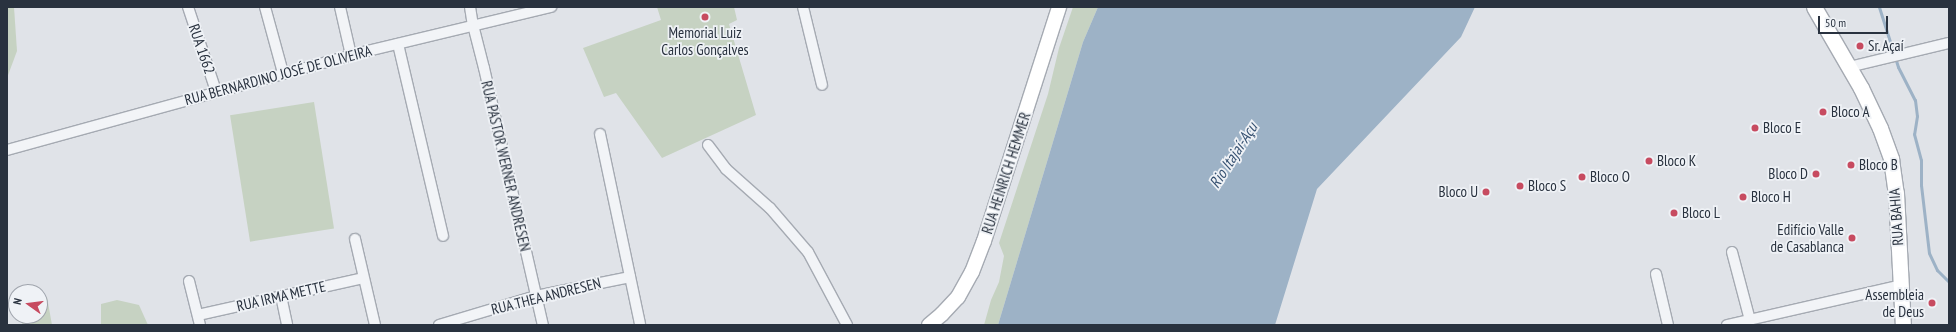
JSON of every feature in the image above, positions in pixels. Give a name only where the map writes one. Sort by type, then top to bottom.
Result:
[{"type":"main road","name":"RUA BAHIA","points":[[1814,7],[1849,67],[1880,128],[1891,159],[1896,193],[1903,325]]},
{"type":"street","name":"RUA 1662","points":[[188,7],[216,91]]},
{"type":"street","points":[[265,7],[283,74]]},
{"type":"street","points":[[340,7],[351,55]]},
{"type":"street","name":"RUA PASTOR WERNER ANDRESEN","points":[[470,7],[472,25],[484,68],[543,325]]},
{"type":"street","name":"RUA BERNARDINO JOSÉ DE OLIVEIRA","points":[[7,150],[216,91],[351,55],[551,7]]},
{"type":"street","points":[[803,7],[822,85]]},
{"type":"street","name":"RUA HEINRICH HEMMER","points":[[929,325],[958,297],[972,272],[984,240],[1059,7]]},
{"type":"street","points":[[1849,67],[1949,43]]},
{"type":"street","points":[[398,44],[443,236]]},
{"type":"street","points":[[600,134],[640,324]]},
{"type":"street","points":[[708,145],[726,169],[770,208],[808,252],[847,325]]},
{"type":"street","points":[[355,239],[375,325]]},
{"type":"street","points":[[1732,252],[1750,320]]},
{"type":"street","points":[[1656,274],[1668,325]]},
{"type":"street","name":"RUA THEA ANDRESEN","points":[[439,325],[536,296],[630,277]]},
{"type":"street","name":"RUA IRMA METTE","points":[[199,320],[281,296],[363,278]]},
{"type":"street","points":[[189,281],[199,320]]},
{"type":"street","points":[[1727,325],[1901,285]]},
{"type":"street","points":[[281,296],[287,325]]},
{"type":"green space","points":[[7,7],[14,7],[17,51],[7,78]]},
{"type":"green space","points":[[657,7],[734,7],[737,20],[729,24],[756,115],[662,158],[616,93],[604,97],[583,48],[661,20]]},
{"type":"green space","points":[[1073,7],[1098,7],[1083,42],[998,325],[984,325],[991,300],[999,282],[1004,256],[999,243],[1048,94],[1059,48]]},
{"type":"green space","points":[[314,102],[334,228],[250,242],[230,115]]},
{"type":"green space","points":[[117,300],[139,305],[148,325],[101,325],[101,304]]},
{"type":"green space","points":[[48,303],[52,325],[22,325],[48,324]]},
{"type":"water","name":"Rio Itajaí-Açu","points":[[1098,7],[1475,7],[1461,37],[1317,189],[1275,325],[998,325],[1083,42]]},
{"type":"waterway","points":[[1879,7],[1898,67],[1915,100],[1917,116],[1914,134],[1921,160],[1921,185],[1929,253],[1937,270],[1949,282]]},
{"type":"place","name":"Memorial Luiz Carlos Gonçalves","points":[[705,17]]},
{"type":"place","name":"Sr. Açaí","points":[[1860,46]]},
{"type":"place","name":"Bloco A","points":[[1823,112]]},
{"type":"place","name":"Bloco E","points":[[1755,128]]},
{"type":"place","name":"Bloco K","points":[[1649,161]]},
{"type":"place","name":"Bloco B","points":[[1851,165]]},
{"type":"place","name":"Bloco D","points":[[1816,174]]},
{"type":"place","name":"Bloco O","points":[[1582,177]]},
{"type":"place","name":"Bloco S","points":[[1520,186]]},
{"type":"place","name":"Bloco U","points":[[1486,192]]},
{"type":"place","name":"Bloco H","points":[[1743,197]]},
{"type":"place","name":"Bloco L","points":[[1674,213]]},
{"type":"place","name":"Edifício Valle de Casablanca","points":[[1852,238]]},
{"type":"place","name":"Assembleia de Deus","points":[[1932,303]]}]
